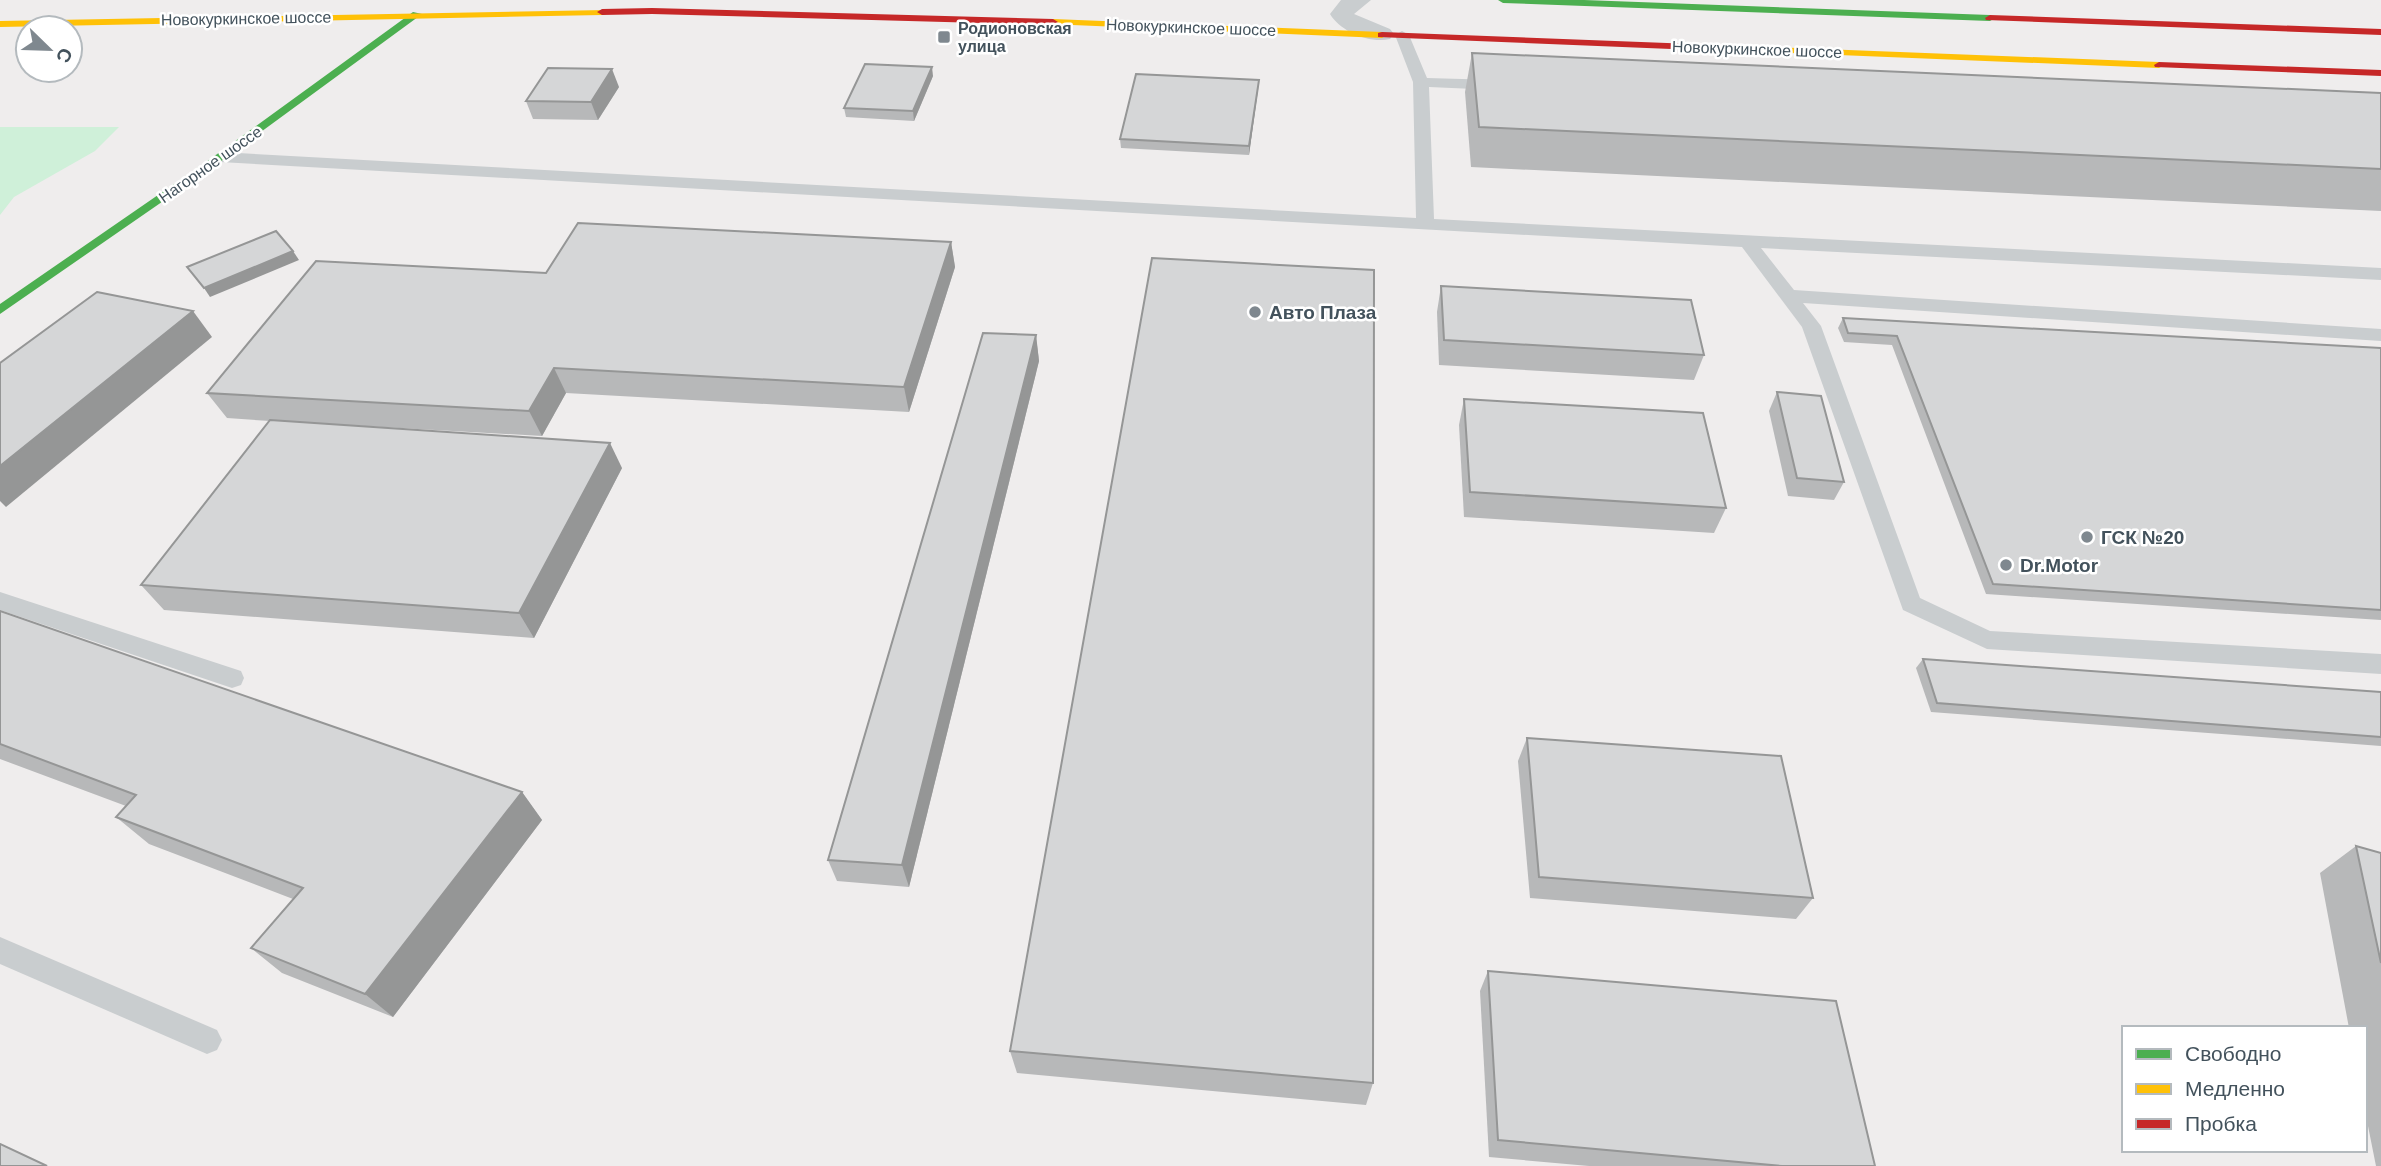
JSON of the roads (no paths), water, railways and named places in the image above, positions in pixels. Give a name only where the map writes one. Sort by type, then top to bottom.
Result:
[{"type":"main road","points":[[1503,0],[2381,32]]},
{"type":"main road","points":[[1033,21],[1069,14],[1076,7]]},
{"type":"main road","name":"Новокуркинское шоссе","points":[[0,24],[616,10],[1033,21],[2381,73]]},
{"type":"main road","name":"Нагорное шоссе","points":[[0,310],[220,158],[417,13]]},
{"type":"street","points":[[1359,0],[1346,7],[1342,14],[1347,22],[1391,35]]},
{"type":"lane","points":[[1391,35],[1422,82],[1425,224]]},
{"type":"lane","points":[[1422,82],[1519,86]]},
{"type":"lane","points":[[220,158],[2381,274]]},
{"type":"lane","points":[[1747,242],[1811,326],[1911,604],[1987,640],[2381,664]]},
{"type":"lane","points":[[1789,296],[2381,335]]},
{"type":"lane","points":[[0,601],[232,678]]},
{"type":"lane","points":[[0,950],[207,1040]]},
{"type":"place","name":"Родионовская улица","points":[[944,37]]},
{"type":"place","name":"Авто Плаза","points":[[1255,312]]},
{"type":"place","name":"ГСК №20","points":[[2087,537]]},
{"type":"place","name":"Dr.Motor","points":[[2006,565]]}]
